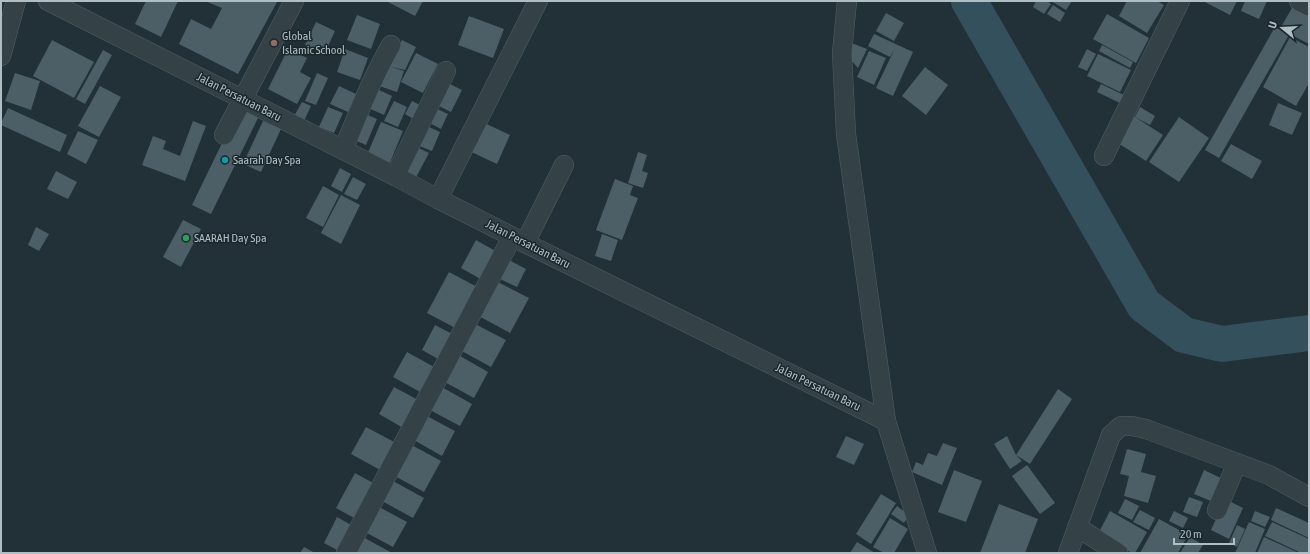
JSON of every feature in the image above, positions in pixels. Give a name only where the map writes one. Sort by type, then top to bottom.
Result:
[{"type":"street","points":[[1,56],[16,1]]},
{"type":"street","name":"Jalan Persatuan Baru","points":[[48,1],[519,240],[886,421]]},
{"type":"street","points":[[224,136],[294,1]]},
{"type":"street","points":[[438,199],[538,1]]},
{"type":"street","points":[[847,1],[842,54],[846,134],[886,421],[927,553]]},
{"type":"street","points":[[1104,156],[1180,1]]},
{"type":"street","points":[[1299,1],[1309,6]]},
{"type":"street","points":[[343,150],[368,91],[384,56],[391,45]]},
{"type":"street","points":[[395,176],[446,71]]},
{"type":"street","points":[[346,553],[519,240],[564,165]]},
{"type":"street","points":[[1068,553],[1111,435],[1121,426],[1132,426],[1146,429],[1269,475],[1309,497]]},
{"type":"street","points":[[1217,510],[1237,463]]},
{"type":"street","points":[[1077,527],[1118,553]]},
{"type":"building","points":[[146,1],[178,1],[161,37],[135,24]]},
{"type":"building","points":[[205,1],[277,2],[238,74],[179,44],[191,19],[211,29],[222,8]]},
{"type":"building","points":[[386,1],[423,1],[415,16]]},
{"type":"building","points":[[1036,1],[1047,1],[1051,4],[1044,14],[1033,7]]},
{"type":"building","points":[[1051,1],[1072,1],[1066,10]]},
{"type":"building","points":[[1127,1],[1157,1],[1164,5],[1147,33],[1119,16]]},
{"type":"building","points":[[1203,1],[1237,1],[1230,15]]},
{"type":"building","points":[[1245,1],[1267,1],[1259,19],[1241,11]]},
{"type":"building","points":[[1053,5],[1065,13],[1060,22],[1047,14]]},
{"type":"building","points":[[1293,6],[1309,15],[1309,44],[1280,29]]},
{"type":"building","points":[[886,13],[904,23],[894,41],[876,31]]},
{"type":"building","points":[[1107,14],[1149,38],[1136,63],[1093,39]]},
{"type":"building","points":[[357,15],[380,24],[371,49],[347,40]]},
{"type":"building","points":[[469,16],[504,29],[493,58],[458,45]]},
{"type":"building","points":[[316,22],[335,31],[325,53],[305,45]]},
{"type":"building","points":[[1275,27],[1289,35],[1219,158],[1205,150]]},
{"type":"building","points":[[874,34],[913,52],[893,96],[876,88],[895,48],[890,57],[868,46]]},
{"type":"building","points":[[1290,37],[1309,47],[1309,83],[1296,106],[1263,87]]},
{"type":"building","points":[[52,40],[94,62],[74,98],[33,76]]},
{"type":"building","points":[[402,40],[416,47],[405,70],[391,67],[404,71],[397,92],[379,86]]},
{"type":"building","points":[[849,42],[867,49],[858,68],[850,59]]},
{"type":"building","points":[[1102,45],[1133,62],[1130,68],[1099,51]]},
{"type":"building","points":[[288,49],[307,58],[300,72],[311,78],[297,104],[268,89]]},
{"type":"building","points":[[345,49],[368,58],[360,80],[337,72]]},
{"type":"building","points":[[1087,49],[1096,54],[1087,71],[1078,67]]},
{"type":"building","points":[[103,50],[112,55],[85,104],[76,99]]},
{"type":"building","points":[[869,51],[886,58],[874,85],[857,77]]},
{"type":"building","points":[[416,53],[438,64],[423,93],[401,82]]},
{"type":"building","points":[[1098,54],[1131,70],[1120,92],[1087,76]]},
{"type":"building","points":[[925,67],[948,85],[926,115],[902,96]]},
{"type":"building","points":[[15,73],[40,81],[31,110],[5,101]]},
{"type":"building","points":[[317,73],[328,78],[316,105],[305,101]]},
{"type":"building","points":[[446,82],[462,90],[451,112],[435,104]]},
{"type":"building","points":[[1101,84],[1126,96],[1122,104],[1097,92]]},
{"type":"building","points":[[100,86],[121,97],[99,137],[78,126]]},
{"type":"building","points":[[339,86],[356,94],[348,112],[330,104]]},
{"type":"building","points":[[375,88],[392,96],[384,115],[364,106]]},
{"type":"building","points":[[394,101],[407,107],[398,127],[384,121]]},
{"type":"building","points":[[412,101],[422,106],[415,120],[405,114]]},
{"type":"building","points":[[302,102],[311,106],[303,123],[293,118]]},
{"type":"building","points":[[1278,103],[1302,113],[1292,135],[1269,125]]},
{"type":"building","name":"Saarah Day Spa","points":[[240,106],[259,116],[211,214],[192,205]]},
{"type":"building","points":[[328,107],[343,113],[334,133],[319,127]]},
{"type":"building","points":[[433,107],[448,114],[441,129],[426,121]]},
{"type":"building","points":[[1140,107],[1155,116],[1150,125],[1135,117]]},
{"type":"building","points":[[8,108],[67,135],[60,152],[1,125]]},
{"type":"building","points":[[363,113],[377,119],[366,145],[352,139]]},
{"type":"building","points":[[1132,115],[1163,135],[1146,161],[1115,141]]},
{"type":"building","points":[[1179,117],[1209,138],[1179,182],[1149,162]]},
{"type":"building","points":[[478,120],[510,135],[497,164],[465,149]]},
{"type":"building","points":[[193,121],[206,126],[185,181],[142,165],[153,136],[166,141],[163,149],[180,156]]},
{"type":"building","points":[[263,121],[281,129],[261,172],[243,164]]},
{"type":"building","points":[[381,122],[403,131],[389,165],[367,155]]},
{"type":"building","points":[[422,124],[440,132],[432,151],[414,144]]},
{"type":"building","points":[[78,131],[98,140],[86,164],[67,154]]},
{"type":"building","points":[[1231,144],[1262,161],[1252,179],[1221,161]]},
{"type":"building","points":[[412,145],[429,153],[414,181],[398,172]]},
{"type":"building","points":[[638,152],[647,155],[642,171],[648,173],[643,188],[628,183]]},
{"type":"building","points":[[340,168],[351,174],[342,192],[331,186]]},
{"type":"building","points":[[56,171],[77,182],[68,199],[47,189]]},
{"type":"building","points":[[353,177],[366,184],[357,200],[344,194]]},
{"type":"building","points":[[615,179],[633,186],[630,195],[638,198],[622,240],[596,230]]},
{"type":"building","points":[[323,186],[339,195],[323,227],[306,218]]},
{"type":"building","points":[[341,195],[360,205],[341,244],[321,233]]},
{"type":"building","points":[[183,220],[201,229],[181,267],[163,257]]},
{"type":"building","points":[[36,227],[49,234],[39,251],[28,245]]},
{"type":"building","points":[[602,234],[618,240],[611,261],[595,256]]},
{"type":"building","points":[[476,240],[499,253],[484,281],[461,268]]},
{"type":"building","points":[[505,258],[526,269],[517,287],[496,277]]},
{"type":"building","points":[[449,272],[481,289],[459,330],[427,313]]},
{"type":"building","points":[[496,281],[529,298],[510,333],[477,315]]},
{"type":"building","points":[[473,323],[506,340],[491,367],[458,349]]},
{"type":"building","points":[[435,325],[454,335],[440,360],[422,350]]},
{"type":"building","points":[[407,352],[436,368],[422,393],[393,377]]},
{"type":"building","points":[[455,353],[488,372],[474,398],[441,380]]},
{"type":"building","points":[[440,386],[472,404],[460,426],[428,409]]},
{"type":"building","points":[[394,387],[420,401],[405,429],[379,414]]},
{"type":"building","points":[[1058,389],[1072,399],[1030,464],[1016,455]]},
{"type":"building","points":[[425,415],[455,431],[442,456],[412,439]]},
{"type":"building","points":[[366,427],[396,443],[382,471],[351,454]]},
{"type":"building","points":[[846,436],[864,444],[854,465],[836,457]]},
{"type":"building","points":[[1007,436],[1016,455],[1022,461],[1010,469],[994,444]]},
{"type":"building","points":[[408,443],[441,461],[424,492],[391,474]]},
{"type":"building","points":[[943,443],[957,448],[942,485],[912,472],[916,462],[923,465],[928,453],[937,456]]},
{"type":"building","points":[[1127,449],[1146,454],[1141,472],[1156,476],[1148,503],[1124,496],[1129,476],[1120,474]]},
{"type":"building","points":[[1027,465],[1055,503],[1040,514],[1012,476]]},
{"type":"building","points":[[954,470],[982,481],[966,522],[938,512]]},
{"type":"building","points":[[1204,470],[1227,481],[1218,504],[1194,494]]},
{"type":"building","points":[[355,473],[375,484],[356,519],[336,508]]},
{"type":"building","points":[[393,481],[424,498],[413,518],[382,501]]},
{"type":"building","points":[[881,494],[896,503],[871,544],[856,534]]},
{"type":"building","points":[[1189,497],[1203,502],[1197,517],[1183,512]]},
{"type":"building","points":[[1125,499],[1139,506],[1132,520],[1118,513]]},
{"type":"building","points":[[1225,499],[1243,508],[1229,539],[1211,530]]},
{"type":"building","points":[[999,504],[1038,519],[1025,553],[980,553]]},
{"type":"building","points":[[897,506],[909,515],[904,523],[891,514]]},
{"type":"building","points":[[379,507],[407,522],[393,547],[365,532]]},
{"type":"building","points":[[1276,508],[1309,523],[1309,538],[1271,520]]},
{"type":"building","points":[[1140,510],[1155,518],[1149,530],[1133,522]]},
{"type":"building","points":[[1110,511],[1147,532],[1135,553],[1132,553],[1098,534]]},
{"type":"building","points":[[1174,511],[1188,518],[1183,528],[1169,521]]},
{"type":"building","points":[[1255,511],[1270,517],[1265,527],[1251,521]]},
{"type":"building","points":[[337,517],[353,526],[339,551],[324,543]]},
{"type":"building","points":[[890,518],[908,529],[894,553],[884,553],[873,547]]},
{"type":"building","points":[[1159,519],[1188,535],[1178,553],[1140,553]]},
{"type":"building","points":[[1249,522],[1265,529],[1255,553],[1235,553]]},
{"type":"building","points":[[1272,522],[1309,539],[1309,553],[1301,553],[1265,536]]},
{"type":"building","points":[[1237,525],[1245,529],[1237,547],[1229,543]]},
{"type":"building","points":[[363,537],[392,553],[355,553]]},
{"type":"building","points":[[1190,537],[1203,545],[1198,553],[1180,553]]},
{"type":"building","points":[[1264,537],[1299,553],[1257,553]]},
{"type":"building","points":[[857,542],[875,553],[850,553]]},
{"type":"building","points":[[304,547],[315,553],[300,553]]},
{"type":"waterway","points":[[969,1],[1144,305],[1184,335],[1222,344],[1309,333]]},
{"type":"place","name":"Global Islamic School","points":[[274,43]]},
{"type":"place","name":"Saarah Day Spa","points":[[225,160]]},
{"type":"place","name":"SAARAH Day Spa","points":[[186,238]]}]
